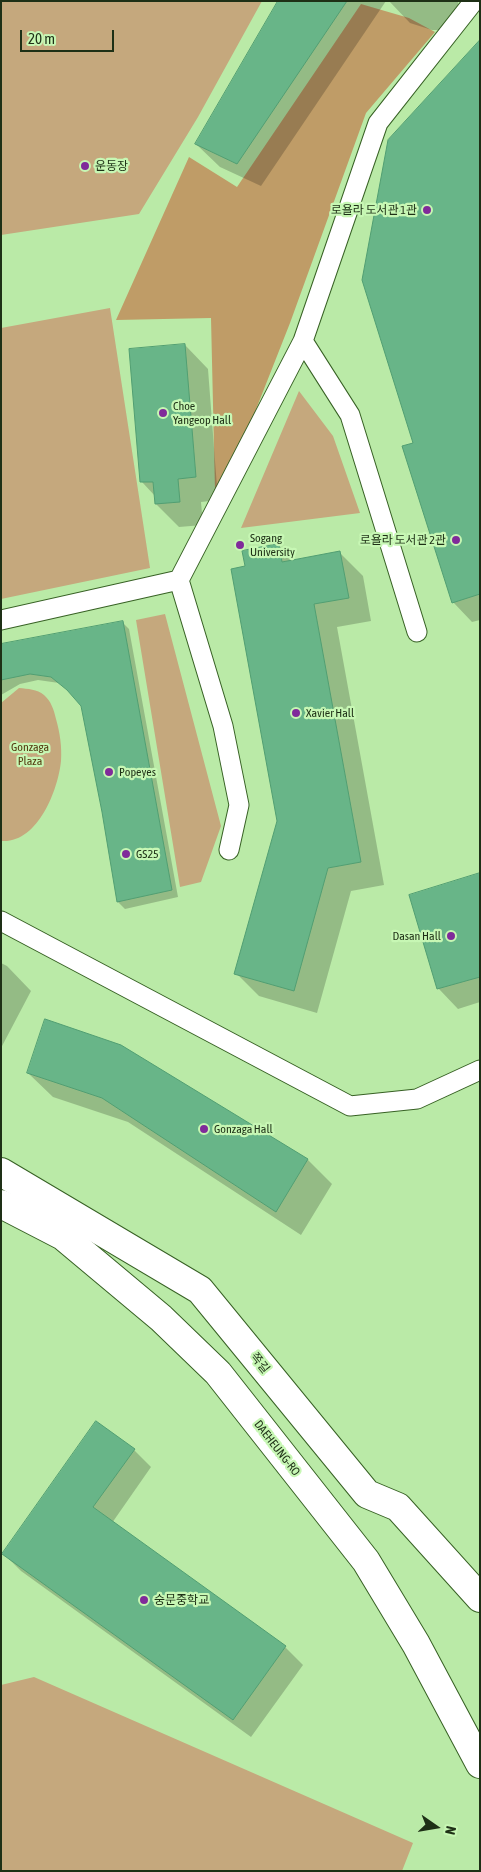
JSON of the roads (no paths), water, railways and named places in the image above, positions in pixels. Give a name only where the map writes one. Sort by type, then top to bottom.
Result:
[{"type":"main road","name":"쪽길","points":[[1,1172],[200,1290],[367,1494],[398,1507],[480,1598]]},
{"type":"main road","name":"DAEHEUNG-RO","points":[[1,1204],[63,1236],[161,1318],[218,1373],[366,1561],[416,1644],[479,1761]]},
{"type":"lane","points":[[229,850],[239,805],[223,726],[179,580],[303,341],[378,122],[474,1]]},
{"type":"lane","points":[[303,341],[350,415],[417,632]]},
{"type":"lane","points":[[1,620],[179,580]]},
{"type":"lane","points":[[1,922],[350,1106],[417,1100],[480,1070]]},
{"type":"place","name":"운동장","points":[[85,166]]},
{"type":"place","name":"로욜라 도서관 1관","points":[[427,210]]},
{"type":"place","name":"Choe Yangeop Hall","points":[[163,413]]},
{"type":"place","name":"로욜라 도서관 2관","points":[[456,540]]},
{"type":"place","name":"Sogang University","points":[[240,545]]},
{"type":"place","name":"Xavier Hall","points":[[296,713]]},
{"type":"place","name":"Popeyes","points":[[109,772]]},
{"type":"place","name":"GS25","points":[[126,854]]},
{"type":"place","name":"Dasan Hall","points":[[451,936]]},
{"type":"place","name":"Gonzaga Hall","points":[[204,1129]]},
{"type":"place","name":"숭문중학교","points":[[144,1600]]},
{"type":"park label","name":"Gonzaga Plaza","points":[[30,754]]}]
